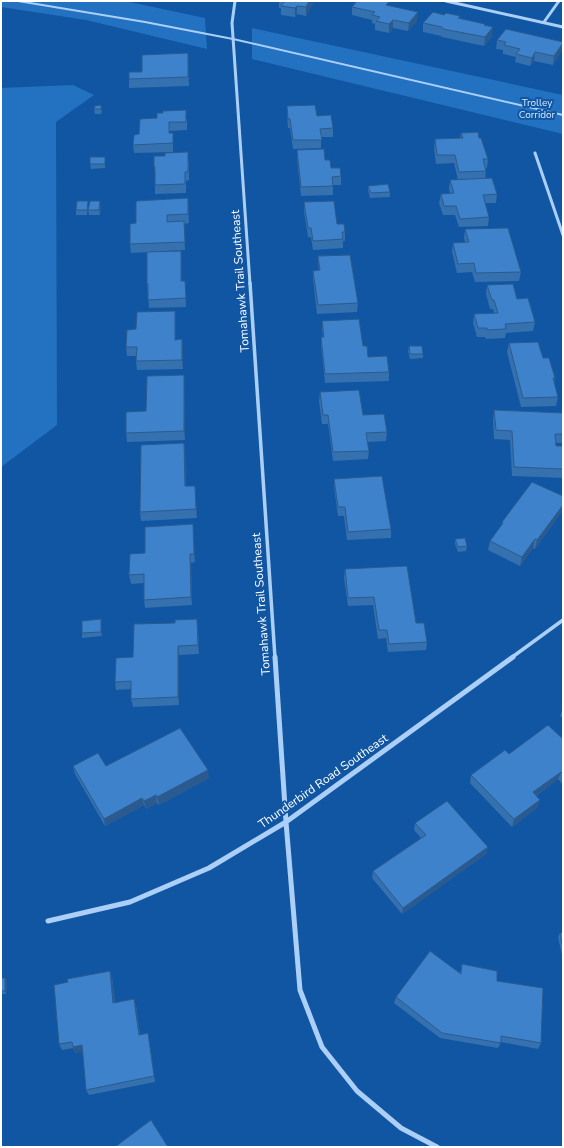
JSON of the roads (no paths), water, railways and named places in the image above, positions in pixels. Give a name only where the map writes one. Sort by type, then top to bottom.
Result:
[{"type":"street","name":"Tomahawk Trail Southeast","points":[[235,1],[232,23],[233,39],[286,822],[300,990],[322,1047],[357,1091],[401,1128],[438,1147]]},
{"type":"street","points":[[446,1],[563,27]]},
{"type":"street","points":[[544,22],[559,1]]},
{"type":"street","points":[[535,153],[563,235]]},
{"type":"street","name":"Thunderbird Road Southeast","points":[[48,921],[130,902],[209,868],[286,822],[563,620]]},
{"type":"lane","points":[[18,1],[144,22],[233,39],[563,115]]},
{"type":"park label","name":"Trolley Corridor","points":[[537,108]]}]
